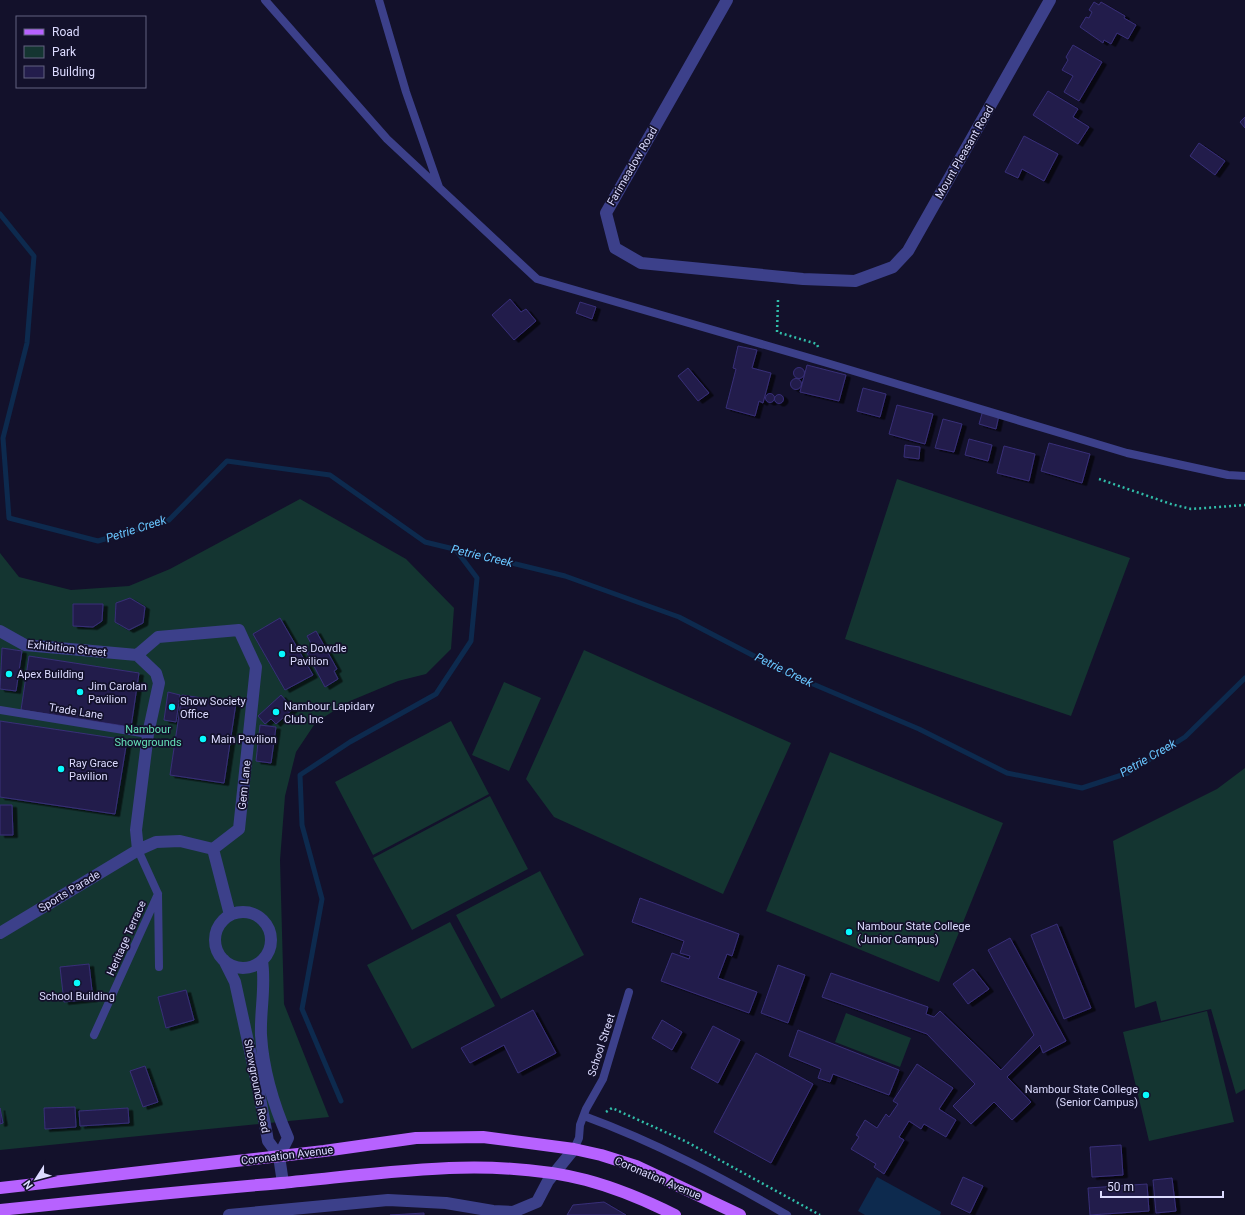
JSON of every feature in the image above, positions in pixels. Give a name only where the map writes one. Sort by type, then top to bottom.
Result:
[{"type":"main road","name":"Coronation Avenue","points":[[0,1188],[279,1156],[416,1138],[483,1137],[574,1149],[601,1155],[636,1166],[739,1215]]},
{"type":"main road","points":[[0,1210],[425,1169],[505,1170],[553,1173],[587,1180],[650,1203],[675,1215]]},
{"type":"street","name":"Farimeadow Road","points":[[727,0],[606,213],[615,248],[642,263],[803,279],[856,281]]},
{"type":"street","name":"Mount Pleasant Road","points":[[856,281],[893,267],[908,251],[1050,0]]},
{"type":"street","name":"Gem Lane","points":[[137,654],[158,637],[239,630],[256,667],[239,829],[213,849]]},
{"type":"street","name":"Exhibition Street","points":[[0,632],[25,645],[137,654]]},
{"type":"street","points":[[137,654],[156,673],[159,683],[148,734],[136,830],[138,850],[156,842],[180,841],[213,849],[230,915]]},
{"type":"street","name":"Sports Parade","points":[[0,933],[138,850]]},
{"type":"street","points":[[239,912],[248,912],[257,915],[269,928],[271,937],[271,946],[262,962],[255,966],[239,968],[224,960],[218,953],[216,936],[223,920],[230,915],[239,912]]},
{"type":"street","name":"Showgrounds Road","points":[[224,960],[235,982],[268,1141],[279,1156],[288,1138],[281,1122],[266,1068],[261,1035],[264,973],[262,962]]},
{"type":"street","points":[[229,1215],[388,1200],[446,1202],[493,1211],[513,1212],[537,1202],[553,1173],[574,1149]]},
{"type":"street","points":[[279,1156],[283,1183]]},
{"type":"lane","points":[[265,0],[387,139],[537,279],[827,363],[1133,455],[1245,476]]},
{"type":"lane","points":[[379,0],[406,92],[439,187]]},
{"type":"lane","name":"Trade Lane","points":[[0,710],[148,734]]},
{"type":"lane","name":"Heritage Terrace","points":[[94,1035],[158,894],[138,850]]},
{"type":"lane","points":[[158,894],[160,967]]},
{"type":"lane","name":"School Street","points":[[574,1149],[579,1138],[584,1116],[603,1079],[629,992]]},
{"type":"lane","points":[[584,1116],[674,1153],[787,1215]]},
{"type":"path","points":[[778,300],[777,332],[817,344],[827,363]]},
{"type":"path","points":[[1099,479],[1171,504],[1191,509],[1245,505]]},
{"type":"green space","points":[[897,479],[1130,558],[1071,716],[845,639]]},
{"type":"green space","name":"Nambour Showgrounds","points":[[300,499],[406,559],[454,608],[451,649],[426,674],[398,681],[350,701],[316,722],[296,752],[285,796],[280,860],[284,1004],[329,1117],[0,1150],[0,553],[19,577],[71,590],[129,586],[170,569]]},
{"type":"green space","points":[[584,650],[791,743],[723,894],[554,817],[526,779]]},
{"type":"green space","points":[[504,682],[541,698],[509,771],[472,755]]},
{"type":"green space","points":[[451,721],[489,794],[373,855],[335,782]]},
{"type":"green space","points":[[830,752],[1003,823],[939,982],[766,911]]},
{"type":"green space","points":[[1245,768],[1245,1089],[1236,1094],[1211,1009],[1161,1021],[1156,1001],[1135,1008],[1113,841],[1217,789]]},
{"type":"green space","points":[[490,796],[528,869],[412,930],[373,858]]},
{"type":"green space","points":[[540,871],[584,955],[501,999],[456,915]]},
{"type":"green space","points":[[450,922],[495,1006],[412,1049],[367,965]]},
{"type":"green space","points":[[1207,1011],[1234,1122],[1149,1141],[1123,1032]]},
{"type":"green space","points":[[846,1013],[911,1038],[900,1067],[835,1042]]},
{"type":"water","points":[[877,1177],[941,1212],[940,1215],[865,1215],[858,1211]]},
{"type":"building","points":[[1094,2],[1099,5],[1101,2],[1125,16],[1124,18],[1136,25],[1128,39],[1117,33],[1111,44],[1104,40],[1103,43],[1080,27],[1086,17],[1089,18],[1092,12],[1089,10]]},
{"type":"building","points":[[1073,45],[1102,62],[1079,101],[1064,92],[1073,76],[1062,70],[1068,60],[1066,57]]},
{"type":"building","points":[[1048,91],[1078,109],[1073,117],[1089,127],[1078,144],[1033,115]]},
{"type":"building","points":[[1245,117],[1245,128],[1240,122]]},
{"type":"building","points":[[1024,136],[1058,154],[1044,181],[1022,169],[1018,178],[1005,172]]},
{"type":"building","points":[[1199,143],[1225,161],[1215,175],[1190,156]]},
{"type":"building","points":[[510,299],[521,312],[526,309],[536,321],[514,340],[492,315]]},
{"type":"building","points":[[580,302],[596,307],[592,319],[576,313]]},
{"type":"building","points":[[738,346],[757,350],[752,368],[771,373],[763,403],[759,401],[755,416],[726,408],[736,369],[733,368]]},
{"type":"building","points":[[807,365],[846,375],[839,401],[800,392]]},
{"type":"building","points":[[688,368],[709,393],[698,401],[678,376]]},
{"type":"building","points":[[797,368],[801,368],[803,369],[803,377],[797,378],[794,375],[794,371]]},
{"type":"building","points":[[794,379],[798,379],[800,380],[800,388],[794,389],[791,386],[791,382]]},
{"type":"building","points":[[863,388],[886,394],[880,417],[857,411]]},
{"type":"building","points":[[768,394],[772,394],[774,398],[772,402],[768,402],[766,400],[766,396]]},
{"type":"building","points":[[777,395],[781,395],[783,399],[781,403],[777,403],[775,401],[775,397]]},
{"type":"building","points":[[897,405],[933,414],[925,444],[889,434]]},
{"type":"building","points":[[983,410],[999,415],[996,429],[979,424]]},
{"type":"building","points":[[943,419],[962,424],[954,452],[935,448]]},
{"type":"building","points":[[969,439],[992,445],[988,461],[965,455]]},
{"type":"building","points":[[1049,443],[1090,454],[1082,483],[1041,471]]},
{"type":"building","points":[[905,445],[920,447],[919,459],[904,457]]},
{"type":"building","points":[[1004,446],[1035,454],[1029,481],[997,473]]},
{"type":"building","points":[[130,598],[145,607],[143,623],[129,630],[115,622],[116,603]]},
{"type":"building","points":[[73,604],[103,604],[102,621],[93,627],[73,626]]},
{"type":"building","name":"Les Dowdle Pavilion","points":[[280,618],[313,675],[285,690],[253,634]]},
{"type":"building","points":[[316,631],[337,669],[334,671],[338,679],[325,687],[307,653],[314,649],[307,636]]},
{"type":"building","name":"Apex Building","points":[[2,648],[22,651],[16,691],[0,689]]},
{"type":"building","name":"Jim Carolan Pavilion","points":[[29,656],[139,673],[131,727],[21,710]]},
{"type":"building","name":"Show Society Office","points":[[168,692],[180,695],[176,722],[164,720]]},
{"type":"building","name":"Main Pavilion","points":[[182,695],[236,703],[224,783],[170,775]]},
{"type":"building","name":"Nambour Lapidary Club Inc","points":[[281,695],[293,709],[276,724],[271,719],[265,724],[258,716]]},
{"type":"building","name":"Ray Grace Pavilion","points":[[0,721],[127,740],[115,814],[0,797]]},
{"type":"building","points":[[260,725],[276,727],[271,763],[256,761]]},
{"type":"building","points":[[0,805],[12,805],[13,835],[0,835]]},
{"type":"building","points":[[640,898],[739,934],[732,956],[727,954],[718,978],[757,992],[749,1013],[661,981],[672,953],[689,959],[690,956],[680,953],[684,941],[632,922]]},
{"type":"building","points":[[1057,924],[1091,1008],[1064,1019],[1031,935]]},
{"type":"building","points":[[1010,938],[1066,1041],[1043,1053],[1040,1045],[1007,1077],[1031,1102],[1012,1120],[994,1102],[971,1124],[953,1106],[975,1084],[927,1034],[822,997],[831,973],[928,1007],[926,1014],[934,1017],[940,1011],[1001,1070],[1034,1035],[988,950]]},
{"type":"building","name":"School Building","points":[[89,964],[93,999],[64,1002],[60,967]]},
{"type":"building","points":[[778,965],[805,975],[788,1023],[761,1013]]},
{"type":"building","points":[[973,969],[989,989],[968,1004],[953,984]]},
{"type":"building","points":[[186,990],[194,1020],[166,1028],[158,997]]},
{"type":"building","points":[[533,1010],[556,1053],[518,1073],[504,1045],[470,1063],[461,1048]]},
{"type":"building","points":[[662,1020],[682,1032],[672,1050],[652,1038]]},
{"type":"building","points":[[713,1026],[740,1040],[718,1083],[691,1068]]},
{"type":"building","points":[[798,1030],[899,1070],[889,1095],[833,1074],[830,1082],[818,1078],[821,1069],[789,1056]]},
{"type":"building","points":[[756,1053],[813,1084],[771,1163],[714,1132]]},
{"type":"building","points":[[917,1064],[953,1088],[939,1109],[956,1120],[946,1137],[924,1124],[921,1129],[909,1121],[899,1137],[904,1140],[884,1174],[874,1167],[876,1164],[851,1149],[859,1137],[856,1135],[865,1120],[877,1128],[886,1114],[889,1117],[898,1104],[893,1101]]},
{"type":"building","points":[[145,1066],[158,1102],[143,1107],[130,1071]]},
{"type":"building","points":[[75,1107],[76,1127],[45,1129],[44,1108]]},
{"type":"building","points":[[0,1108],[3,1123],[0,1124]]},
{"type":"building","points":[[128,1108],[129,1123],[80,1126],[79,1111]]},
{"type":"building","points":[[1121,1145],[1123,1175],[1092,1177],[1090,1147]]},
{"type":"building","points":[[963,1177],[983,1186],[970,1213],[951,1204]]},
{"type":"building","points":[[1172,1178],[1176,1211],[1156,1213],[1153,1180]]},
{"type":"building","points":[[1147,1184],[1149,1211],[1090,1215],[1088,1188]]},
{"type":"building","points":[[604,1202],[626,1215],[567,1215],[573,1205]]},
{"type":"building","points":[[424,1213],[424,1215],[390,1215]]},
{"type":"waterway","name":"Petrie Creek","points":[[0,214],[34,256],[27,343],[3,438],[9,518],[98,541],[169,520],[227,461],[330,475],[425,542],[565,576],[679,617],[787,673],[919,729],[1007,773],[1082,788],[1128,773],[1185,737],[1245,678]]},
{"type":"waterway","points":[[341,1101],[302,1009],[322,899],[302,825],[300,775],[350,742],[436,694],[471,641],[477,578],[456,550]]},
{"type":"place","name":"Les Dowdle Pavilion","points":[[282,654]]},
{"type":"place","name":"Apex Building","points":[[9,674]]},
{"type":"place","name":"Jim Carolan Pavilion","points":[[80,692]]},
{"type":"place","name":"Show Society Office","points":[[172,707]]},
{"type":"place","name":"Nambour Lapidary Club Inc","points":[[276,712]]},
{"type":"place","name":"Main Pavilion","points":[[203,739]]},
{"type":"place","name":"Ray Grace Pavilion","points":[[61,769]]},
{"type":"place","name":"Nambour State College (Junior Campus)","points":[[849,932]]},
{"type":"place","name":"School Building","points":[[77,983]]},
{"type":"place","name":"Nambour State College (Senior Campus)","points":[[1146,1095]]}]
